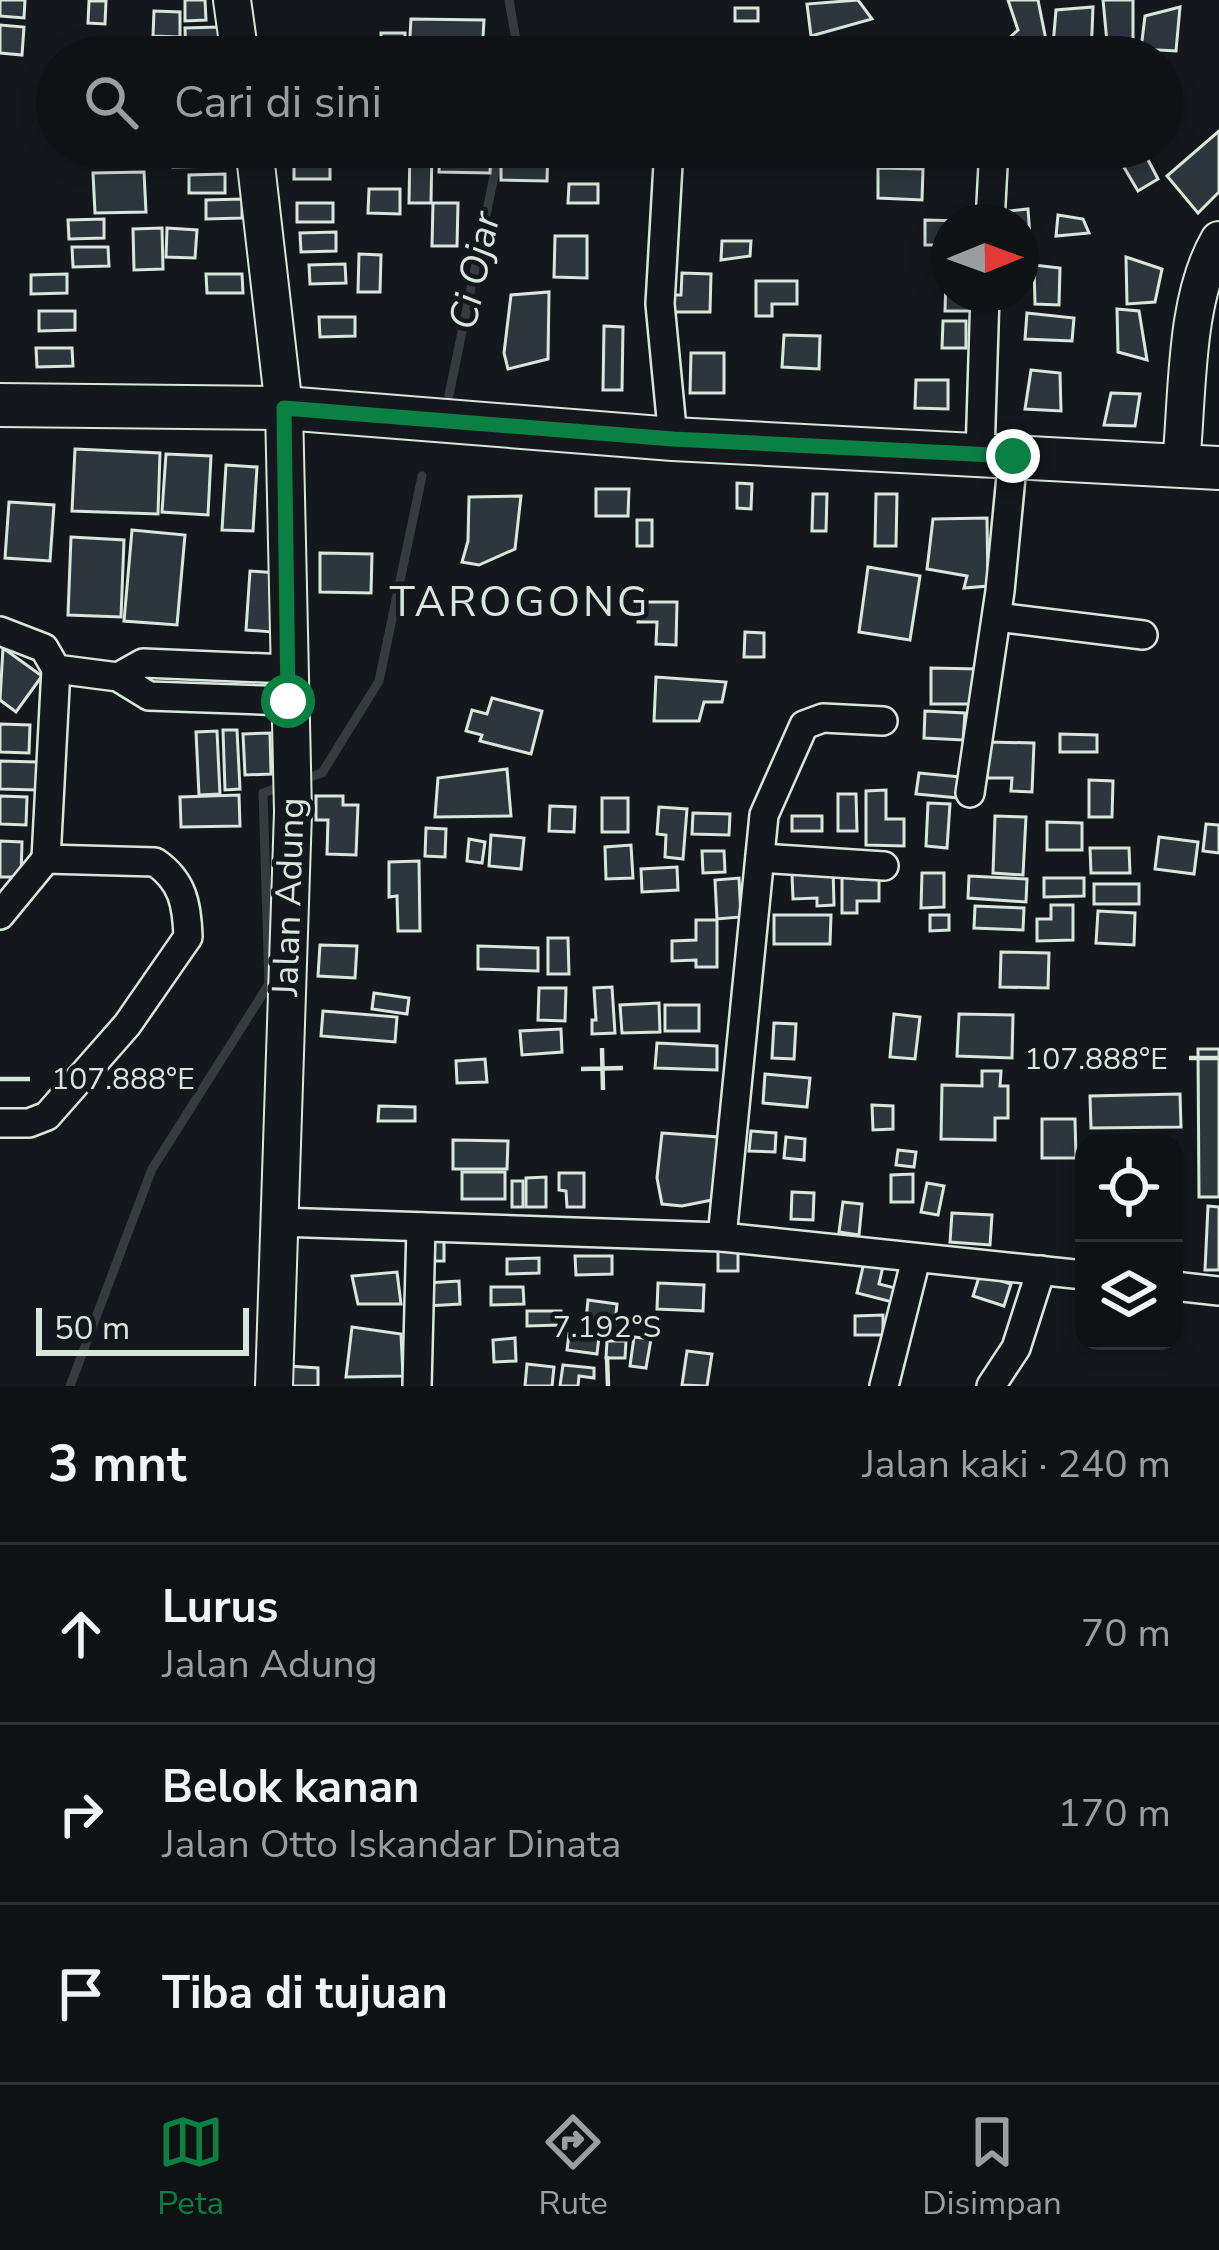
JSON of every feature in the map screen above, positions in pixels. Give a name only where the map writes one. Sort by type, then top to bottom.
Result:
[{"type":"main road","points":[[232,0],[237,36]]},
{"type":"main road","name":"Jalan Adung","points":[[256,168],[284,408],[293,812],[274,1386]]},
{"type":"main road","points":[[0,405],[284,408],[673,439],[1200,466],[1197,302],[1204,266],[1219,240]]},
{"type":"street","points":[[668,168],[660,304],[673,439]]},
{"type":"street","points":[[991,204],[993,168]]},
{"type":"street","points":[[970,794],[997,617],[996,456],[987,312]]},
{"type":"street","points":[[997,617],[1143,634]]},
{"type":"street","points":[[0,631],[44,649],[56,669],[46,859],[0,915]]},
{"type":"street","points":[[56,669],[118,677],[149,696],[288,685]]},
{"type":"street","points":[[722,1237],[764,815],[804,725],[823,718],[884,721]]},
{"type":"street","points":[[760,857],[884,866]]},
{"type":"street","points":[[0,1123],[29,1123],[46,1116],[127,1025],[188,938],[182,890],[170,872],[155,862],[46,859]]},
{"type":"street","points":[[279,1222],[722,1237],[1075,1274]]},
{"type":"street","points":[[417,1386],[421,1227]]},
{"type":"street","points":[[884,1386],[916,1259]]},
{"type":"street","points":[[991,1386],[1016,1348],[1041,1270]]},
{"type":"street","points":[[1183,1287],[1219,1291]]},
{"type":"building","points":[[0,0],[25,0],[24,18],[0,16]]},
{"type":"building","points":[[185,0],[205,0],[206,20],[185,21]]},
{"type":"building","points":[[858,0],[872,19],[811,36],[807,4]]},
{"type":"building","points":[[1008,0],[1038,0],[1045,36],[1011,36],[1018,30]]},
{"type":"building","points":[[1103,0],[1133,0],[1133,36],[1106,36]]},
{"type":"building","points":[[89,1],[106,1],[105,24],[88,23]]},
{"type":"building","points":[[1093,7],[1092,36],[1054,36],[1056,10]]},
{"type":"building","points":[[1180,7],[1177,36],[1143,36],[1145,16]]},
{"type":"building","points":[[735,8],[758,8],[758,21],[735,21]]},
{"type":"building","points":[[154,11],[180,12],[180,36],[153,36]]},
{"type":"building","points":[[411,19],[484,20],[483,36],[410,36]]},
{"type":"building","points":[[0,25],[24,27],[22,55],[0,53]]},
{"type":"building","points":[[219,27],[219,36],[185,36],[185,28]]},
{"type":"building","points":[[1219,131],[1219,192],[1198,213],[1167,176],[1183,168],[1183,162]]},
{"type":"building","points":[[294,168],[330,168],[330,179],[294,179]]},
{"type":"building","points":[[410,168],[432,168],[431,203],[409,203]]},
{"type":"building","points":[[439,168],[490,168],[490,173],[439,172]]},
{"type":"building","points":[[501,168],[547,168],[547,181],[501,180]]},
{"type":"building","points":[[878,168],[923,169],[922,200],[878,198]]},
{"type":"building","points":[[1124,168],[1152,168],[1158,179],[1138,191]]},
{"type":"building","points":[[144,172],[146,212],[95,213],[93,173]]},
{"type":"building","points":[[225,174],[225,193],[189,193],[189,175]]},
{"type":"building","points":[[569,184],[598,184],[598,203],[568,203]]},
{"type":"building","points":[[369,189],[400,189],[400,214],[368,213]]},
{"type":"building","points":[[242,199],[242,218],[206,219],[206,200]]},
{"type":"building","points":[[297,203],[333,203],[333,222],[297,222]]},
{"type":"building","points":[[433,203],[458,203],[457,246],[432,246]]},
{"type":"building","points":[[1058,215],[1083,219],[1089,233],[1056,236]]},
{"type":"building","points":[[104,219],[104,238],[69,239],[68,220]]},
{"type":"building","points":[[925,220],[931,220],[931,245],[925,245]]},
{"type":"building","points":[[162,228],[163,269],[134,270],[133,229]]},
{"type":"building","points":[[167,228],[197,230],[195,258],[166,257]]},
{"type":"building","points":[[336,232],[336,251],[301,252],[300,233]]},
{"type":"building","points":[[555,236],[587,236],[587,278],[554,277]]},
{"type":"building","points":[[722,241],[751,241],[750,256],[721,260]]},
{"type":"building","points":[[72,247],[108,247],[109,266],[73,267]]},
{"type":"building","points":[[359,254],[381,255],[380,292],[358,292]]},
{"type":"building","points":[[1126,257],[1162,269],[1155,302],[1127,304]]},
{"type":"building","points":[[345,264],[346,283],[310,284],[309,265]]},
{"type":"building","points":[[1039,266],[1060,268],[1059,305],[1039,304]]},
{"type":"building","points":[[682,273],[711,274],[710,312],[672,312],[672,295],[681,295]]},
{"type":"building","points":[[67,274],[67,293],[31,294],[31,275]]},
{"type":"building","points":[[206,274],[242,274],[243,293],[207,293]]},
{"type":"building","points":[[756,281],[797,281],[797,304],[772,304],[772,316],[756,316]]},
{"type":"building","points":[[549,292],[548,359],[508,369],[504,353],[511,295]]},
{"type":"building","points":[[1117,309],[1139,311],[1147,360],[1118,352]]},
{"type":"building","points":[[39,311],[75,311],[75,330],[39,331]]},
{"type":"building","points":[[1027,313],[1074,318],[1072,341],[1025,339]]},
{"type":"building","points":[[319,317],[355,317],[355,336],[320,337]]},
{"type":"building","points":[[943,321],[966,321],[966,348],[942,348]]},
{"type":"building","points":[[604,326],[623,327],[622,390],[603,390]]},
{"type":"building","points":[[784,335],[820,336],[819,369],[782,367]]},
{"type":"building","points":[[36,348],[72,348],[73,366],[37,367]]},
{"type":"building","points":[[691,353],[724,353],[724,393],[690,393]]},
{"type":"building","points":[[1031,370],[1060,373],[1061,411],[1025,409]]},
{"type":"building","points":[[916,380],[948,380],[948,409],[915,408]]},
{"type":"building","points":[[1111,393],[1140,394],[1135,426],[1104,425]]},
{"type":"building","points":[[75,449],[160,453],[158,514],[72,511]]},
{"type":"building","points":[[166,454],[211,456],[208,515],[162,512]]},
{"type":"building","points":[[226,465],[257,467],[253,531],[222,530]]},
{"type":"building","points":[[737,483],[752,484],[751,509],[737,508]]},
{"type":"building","points":[[596,489],[629,489],[628,516],[596,516]]},
{"type":"building","points":[[813,494],[827,494],[826,531],[812,531]]},
{"type":"building","points":[[876,494],[897,494],[896,546],[875,546]]},
{"type":"building","points":[[521,496],[515,549],[479,565],[462,562],[468,541],[469,497]]},
{"type":"building","points":[[9,502],[54,505],[50,561],[5,558]]},
{"type":"building","points":[[987,518],[988,586],[964,588],[967,576],[927,569],[933,519]]},
{"type":"building","points":[[637,520],[652,520],[652,546],[637,546]]},
{"type":"building","points":[[132,530],[185,535],[177,625],[124,621]]},
{"type":"building","points":[[71,537],[124,540],[121,617],[68,615]]},
{"type":"building","points":[[320,553],[372,554],[371,593],[320,592]]},
{"type":"building","points":[[868,567],[920,576],[910,640],[859,632]]},
{"type":"building","points":[[250,571],[277,573],[272,632],[246,630]]},
{"type":"building","points":[[638,602],[677,602],[676,645],[656,644],[657,622],[638,622]]},
{"type":"building","points":[[745,632],[764,633],[764,657],[744,657]]},
{"type":"building","points":[[3,648],[42,676],[16,712],[0,700]]},
{"type":"building","points":[[931,668],[979,669],[979,704],[931,704]]},
{"type":"building","points":[[656,677],[726,682],[722,702],[704,702],[699,721],[654,721]]},
{"type":"building","points":[[492,698],[542,711],[531,754],[480,741],[482,735],[466,731],[472,710],[487,714]]},
{"type":"building","points":[[925,711],[965,713],[963,740],[924,738]]},
{"type":"building","points":[[0,724],[30,725],[29,753],[0,752]]},
{"type":"building","points":[[223,730],[237,730],[240,789],[225,790]]},
{"type":"building","points":[[217,731],[220,794],[199,795],[196,732]]},
{"type":"building","points":[[270,733],[271,774],[245,775],[243,734]]},
{"type":"building","points":[[1060,734],[1097,735],[1097,752],[1060,752]]},
{"type":"building","points":[[988,742],[1034,743],[1032,792],[1011,791],[1012,778],[987,778]]},
{"type":"building","points":[[0,761],[37,762],[36,790],[0,789]]},
{"type":"building","points":[[507,769],[511,816],[435,817],[438,778]]},
{"type":"building","points":[[919,773],[961,777],[959,798],[916,794]]},
{"type":"building","points":[[1089,780],[1113,781],[1112,817],[1089,817]]},
{"type":"building","points":[[886,790],[886,819],[904,819],[904,846],[866,845],[866,791]]},
{"type":"building","points":[[838,794],[856,794],[857,831],[838,831]]},
{"type":"building","points":[[239,795],[240,826],[181,827],[180,797]]},
{"type":"building","points":[[0,796],[27,797],[26,825],[0,824]]},
{"type":"building","points":[[316,796],[343,796],[343,805],[358,805],[356,855],[327,854],[328,820],[316,820]]},
{"type":"building","points":[[602,798],[628,798],[628,832],[602,832]]},
{"type":"building","points":[[928,803],[950,804],[947,848],[926,846]]},
{"type":"building","points":[[550,806],[575,807],[574,832],[549,831]]},
{"type":"building","points":[[659,807],[687,809],[683,859],[665,857],[666,835],[657,834]]},
{"type":"building","points":[[693,813],[730,814],[729,835],[692,834]]},
{"type":"building","points":[[792,816],[822,816],[822,831],[792,831]]},
{"type":"building","points":[[995,816],[1026,817],[1023,875],[993,873]]},
{"type":"building","points":[[1047,822],[1082,823],[1082,850],[1047,850]]},
{"type":"building","points":[[1206,824],[1219,825],[1219,853],[1203,851]]},
{"type":"building","points":[[426,828],[446,829],[445,857],[425,856]]},
{"type":"building","points":[[491,835],[524,838],[521,869],[489,866]]},
{"type":"building","points":[[1159,837],[1198,842],[1194,874],[1155,869]]},
{"type":"building","points":[[469,839],[485,842],[482,863],[467,861]]},
{"type":"building","points":[[0,841],[22,842],[21,877],[0,877]]},
{"type":"building","points":[[631,845],[633,878],[606,879],[605,847]]},
{"type":"building","points":[[1090,848],[1129,848],[1130,873],[1091,873]]},
{"type":"building","points":[[702,851],[724,851],[725,872],[703,873]]},
{"type":"building","points":[[419,861],[420,931],[398,931],[397,896],[389,897],[389,862]]},
{"type":"building","points":[[677,867],[678,890],[642,892],[641,869]]},
{"type":"building","points":[[833,867],[834,905],[817,906],[817,898],[793,899],[792,874],[816,874]]},
{"type":"building","points":[[842,867],[857,867],[857,879],[879,879],[879,901],[857,901],[857,913],[842,913]]},
{"type":"building","points":[[922,873],[944,873],[944,907],[921,908]]},
{"type":"building","points":[[969,876],[1027,879],[1026,902],[968,898]]},
{"type":"building","points":[[739,878],[741,917],[717,919],[715,880]]},
{"type":"building","points":[[1044,878],[1084,878],[1084,896],[1044,897]]},
{"type":"building","points":[[1094,884],[1139,884],[1139,904],[1094,904]]},
{"type":"building","points":[[1051,905],[1073,905],[1073,940],[1037,941],[1037,919],[1051,919]]},
{"type":"building","points":[[975,906],[1024,908],[1023,930],[974,928]]},
{"type":"building","points":[[1098,911],[1135,913],[1134,945],[1096,943]]},
{"type":"building","points":[[774,915],[831,915],[830,944],[774,944]]},
{"type":"building","points":[[930,915],[949,915],[949,930],[930,931]]},
{"type":"building","points":[[696,920],[717,920],[717,967],[696,967],[696,960],[672,961],[672,941],[696,940]]},
{"type":"building","points":[[548,938],[568,938],[569,974],[548,974]]},
{"type":"building","points":[[320,945],[357,946],[355,978],[318,976]]},
{"type":"building","points":[[478,946],[538,948],[538,971],[478,969]]},
{"type":"building","points":[[1001,952],[1049,953],[1048,988],[1000,987]]},
{"type":"building","points":[[612,987],[615,1033],[592,1034],[594,988]]},
{"type":"building","points":[[539,988],[566,988],[565,1021],[538,1020]]},
{"type":"building","points":[[374,993],[409,998],[407,1014],[372,1009]]},
{"type":"building","points":[[659,1003],[660,1032],[622,1033],[620,1005]]},
{"type":"building","points":[[665,1005],[699,1005],[699,1031],[665,1031]]},
{"type":"building","points":[[323,1011],[397,1017],[395,1042],[321,1036]]},
{"type":"building","points":[[894,1014],[920,1017],[915,1059],[890,1057]]},
{"type":"building","points":[[959,1014],[1013,1015],[1012,1058],[957,1056]]},
{"type":"building","points":[[774,1023],[796,1024],[794,1059],[772,1058]]},
{"type":"building","points":[[561,1029],[562,1052],[522,1055],[520,1031]]},
{"type":"building","points":[[657,1043],[717,1046],[717,1070],[655,1068]]},
{"type":"building","points":[[1198,1049],[1219,1049],[1219,1197],[1199,1197]]},
{"type":"building","points":[[485,1059],[487,1082],[457,1083],[456,1061]]},
{"type":"building","points":[[982,1071],[1001,1071],[1000,1086],[1008,1086],[1008,1118],[995,1118],[995,1140],[941,1139],[942,1085],[982,1086]]},
{"type":"building","points":[[765,1074],[810,1078],[807,1107],[763,1103]]},
{"type":"building","points":[[1180,1094],[1181,1127],[1091,1128],[1090,1096]]},
{"type":"building","points":[[872,1105],[893,1106],[893,1129],[873,1130]]},
{"type":"building","points":[[379,1106],[415,1107],[415,1121],[378,1121]]},
{"type":"building","points":[[1042,1119],[1075,1119],[1075,1158],[1042,1158]]},
{"type":"building","points":[[751,1131],[776,1133],[775,1152],[749,1151]]},
{"type":"building","points":[[662,1133],[719,1137],[717,1199],[682,1206],[662,1204],[657,1178]]},
{"type":"building","points":[[786,1137],[805,1139],[804,1160],[784,1158]]},
{"type":"building","points":[[453,1140],[508,1141],[507,1169],[453,1169]]},
{"type":"building","points":[[898,1150],[916,1152],[914,1167],[896,1165]]},
{"type":"building","points":[[462,1172],[505,1172],[505,1199],[462,1199]]},
{"type":"building","points":[[559,1173],[584,1173],[584,1207],[567,1207],[566,1191],[559,1190]]},
{"type":"building","points":[[913,1174],[913,1202],[891,1202],[891,1175]]},
{"type":"building","points":[[546,1177],[546,1207],[526,1207],[526,1178]]},
{"type":"building","points":[[512,1181],[523,1181],[523,1207],[512,1207]]},
{"type":"building","points":[[927,1183],[944,1186],[938,1215],[921,1212]]},
{"type":"building","points":[[792,1192],[814,1193],[813,1220],[791,1219]]},
{"type":"building","points":[[843,1202],[862,1204],[859,1235],[839,1232]]},
{"type":"building","points":[[1208,1206],[1219,1207],[1219,1270],[1205,1270]]},
{"type":"building","points":[[952,1213],[992,1215],[990,1245],[950,1242]]},
{"type":"building","points":[[424,1238],[444,1238],[444,1261],[424,1261]]},
{"type":"building","points":[[738,1243],[738,1271],[718,1271],[718,1244]]},
{"type":"building","points":[[575,1256],[612,1256],[612,1274],[576,1275]]},
{"type":"building","points":[[539,1258],[539,1273],[507,1274],[507,1259]]},
{"type":"building","points":[[865,1258],[884,1262],[879,1284],[899,1289],[896,1303],[857,1293]]},
{"type":"building","points":[[397,1272],[401,1304],[358,1304],[352,1276]]},
{"type":"building","points":[[980,1274],[1011,1284],[1004,1306],[973,1296]]},
{"type":"building","points":[[459,1281],[460,1304],[427,1306],[426,1283]]},
{"type":"building","points":[[658,1283],[704,1285],[703,1311],[657,1309]]},
{"type":"building","points":[[491,1287],[523,1287],[524,1304],[491,1305]]},
{"type":"building","points":[[588,1300],[617,1304],[615,1324],[586,1321]]},
{"type":"building","points":[[527,1311],[561,1311],[561,1325],[527,1326]]},
{"type":"building","points":[[883,1315],[883,1335],[855,1335],[855,1316]]},
{"type":"building","points":[[352,1327],[401,1334],[403,1376],[346,1377]]},
{"type":"building","points":[[569,1334],[599,1337],[597,1354],[567,1350]]},
{"type":"building","points":[[634,1337],[651,1339],[646,1368],[630,1366]]},
{"type":"building","points":[[515,1338],[516,1361],[494,1362],[493,1340]]},
{"type":"building","points":[[607,1341],[626,1341],[625,1358],[606,1358]]},
{"type":"building","points":[[687,1351],[712,1354],[707,1386],[682,1385]]},
{"type":"building","points":[[527,1364],[554,1367],[552,1386],[525,1386]]},
{"type":"building","points":[[563,1365],[594,1368],[594,1378],[579,1376],[578,1386],[560,1386]]},
{"type":"building","points":[[288,1366],[318,1368],[318,1386],[288,1386]]},
{"type":"waterway","name":"Ci Ojar","points":[[509,0],[515,36]]},
{"type":"waterway","name":"Ci Ojar","points":[[449,395],[496,168]]},
{"type":"waterway","points":[[298,781],[322,773],[379,681],[422,476]]},
{"type":"waterway","points":[[70,1386],[152,1169],[269,984],[263,793],[282,786]]},
{"type":"district","name":"TAROGONG","points":[[520,602]]},
{"type":"route","points":[[288,701],[284,408],[673,439],[1013,456]]}]
